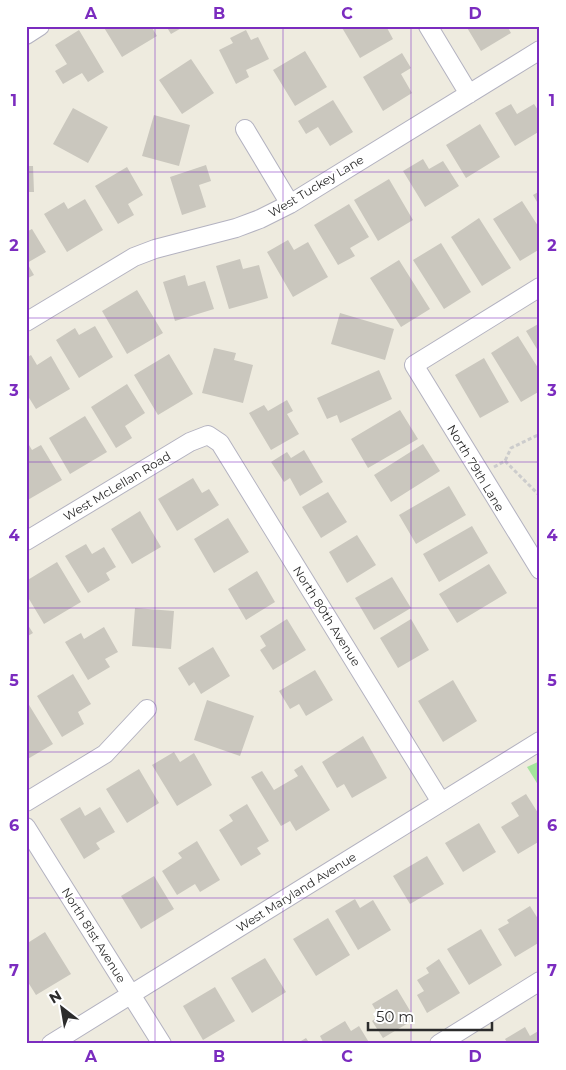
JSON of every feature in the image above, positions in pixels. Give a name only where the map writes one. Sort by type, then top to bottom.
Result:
[{"type":"street","points":[[26,35],[40,26]]},
{"type":"street","points":[[428,26],[469,94]]},
{"type":"street","name":"West Tuckey Lane","points":[[26,322],[134,258],[155,249],[236,228],[260,219],[290,204],[540,50]]},
{"type":"street","points":[[245,130],[290,204]]},
{"type":"street","name":"North 79th Lane","points":[[540,287],[414,365],[540,570]]},
{"type":"street","name":"West McLellan Road","points":[[26,541],[190,442],[208,434]]},
{"type":"street","name":"North 80th Avenue","points":[[208,434],[220,443],[441,802]]},
{"type":"street","points":[[26,802],[106,754],[147,709]]},
{"type":"street","name":"West Maryland Avenue","points":[[52,1044],[540,741]]},
{"type":"street","name":"North 81st Avenue","points":[[26,827],[162,1044]]},
{"type":"street","points":[[439,1044],[540,981]]},
{"type":"path","points":[[474,464],[486,457],[492,468],[505,461],[511,448],[540,434]]},
{"type":"path","points":[[505,461],[540,496]]},
{"type":"green space","points":[[540,761],[540,788],[527,767]]},
{"type":"building","points":[[103,26],[151,26],[157,36],[122,57]]},
{"type":"building","points":[[166,26],[185,26],[171,34]]},
{"type":"building","points":[[341,26],[386,26],[393,39],[360,58]]},
{"type":"building","points":[[466,26],[507,26],[511,33],[481,51]]},
{"type":"building","points":[[79,30],[104,72],[88,82],[82,73],[63,84],[55,71],[67,64],[55,45]]},
{"type":"building","points":[[246,30],[251,40],[258,37],[269,59],[246,70],[249,77],[236,84],[219,50],[233,43],[230,38]]},
{"type":"building","points":[[305,51],[327,87],[295,106],[273,70]]},
{"type":"building","points":[[402,53],[411,68],[401,74],[412,93],[383,111],[363,77]]},
{"type":"building","points":[[191,59],[214,93],[182,114],[159,80]]},
{"type":"building","points":[[333,100],[353,132],[330,146],[318,127],[306,134],[298,121]]},
{"type":"building","points":[[511,104],[517,114],[534,104],[540,113],[540,131],[515,146],[495,113]]},
{"type":"building","points":[[73,108],[108,127],[88,163],[53,144]]},
{"type":"building","points":[[154,115],[190,125],[179,166],[142,156]]},
{"type":"building","points":[[480,124],[500,157],[466,178],[446,145]]},
{"type":"building","points":[[423,159],[429,169],[443,161],[459,186],[425,207],[403,171]]},
{"type":"building","points":[[206,165],[211,181],[199,185],[206,207],[182,215],[170,177]]},
{"type":"building","points":[[26,166],[33,166],[34,192],[26,192]]},
{"type":"building","points":[[127,167],[143,195],[128,204],[134,215],[118,224],[95,186]]},
{"type":"building","points":[[389,179],[413,220],[378,241],[354,200]]},
{"type":"building","points":[[540,191],[540,207],[533,195]]},
{"type":"building","points":[[85,199],[103,230],[67,252],[44,214],[64,202],[68,209]]},
{"type":"building","points":[[522,201],[540,229],[540,249],[520,261],[493,219]]},
{"type":"building","points":[[349,204],[369,237],[350,248],[355,256],[338,265],[314,225]]},
{"type":"building","points":[[479,218],[511,268],[482,286],[451,237]]},
{"type":"building","points":[[32,229],[46,252],[27,263],[34,275],[26,279],[26,232]]},
{"type":"building","points":[[288,240],[294,250],[308,242],[328,277],[293,297],[267,252]]},
{"type":"building","points":[[441,243],[471,292],[444,309],[413,260]]},
{"type":"building","points":[[240,259],[243,269],[259,265],[268,298],[229,309],[216,266]]},
{"type":"building","points":[[399,260],[430,309],[401,327],[370,278]]},
{"type":"building","points":[[185,275],[188,286],[205,281],[214,309],[175,321],[163,282]]},
{"type":"building","points":[[137,290],[163,333],[127,354],[102,311]]},
{"type":"building","points":[[340,313],[394,329],[385,360],[331,344]]},
{"type":"building","points":[[540,323],[540,354],[526,331]]},
{"type":"building","points":[[95,326],[113,357],[79,378],[56,340],[75,328],[79,335]]},
{"type":"building","points":[[518,336],[540,371],[540,391],[521,402],[491,353]]},
{"type":"building","points":[[214,348],[236,353],[234,360],[253,365],[243,403],[202,393]]},
{"type":"building","points":[[169,354],[193,394],[158,415],[134,375]]},
{"type":"building","points":[[31,355],[37,365],[51,356],[70,389],[36,409],[26,393],[26,358]]},
{"type":"building","points":[[484,358],[509,402],[480,418],[455,375]]},
{"type":"building","points":[[379,370],[392,399],[340,423],[337,415],[327,419],[317,398]]},
{"type":"building","points":[[127,384],[145,413],[125,426],[132,438],[116,448],[91,407]]},
{"type":"building","points":[[287,400],[293,411],[287,414],[299,434],[271,450],[249,413],[264,405],[268,411]]},
{"type":"building","points":[[400,410],[418,439],[368,468],[351,439]]},
{"type":"building","points":[[85,416],[107,452],[70,474],[49,438]]},
{"type":"building","points":[[26,440],[32,450],[41,445],[62,480],[26,501]]},
{"type":"building","points":[[423,444],[440,471],[391,502],[374,475]]},
{"type":"building","points":[[304,450],[323,482],[300,496],[290,478],[284,482],[271,462],[287,452],[291,458]]},
{"type":"building","points":[[193,478],[202,493],[209,489],[219,505],[177,531],[158,499]]},
{"type":"building","points":[[449,486],[466,515],[416,544],[399,515]]},
{"type":"building","points":[[328,492],[347,522],[321,538],[302,507]]},
{"type":"building","points":[[140,511],[161,547],[132,564],[111,529]]},
{"type":"building","points":[[228,518],[249,552],[214,573],[194,539]]},
{"type":"building","points":[[472,526],[488,553],[439,582],[423,554]]},
{"type":"building","points":[[357,535],[376,565],[347,583],[329,552]]},
{"type":"building","points":[[86,544],[92,554],[104,547],[116,567],[106,573],[110,580],[88,593],[65,556]]},
{"type":"building","points":[[57,562],[81,602],[44,624],[26,594],[26,581]]},
{"type":"building","points":[[489,564],[507,593],[457,623],[439,594]]},
{"type":"building","points":[[257,571],[275,602],[246,620],[228,589]]},
{"type":"building","points":[[392,577],[411,608],[374,630],[355,598]]},
{"type":"building","points":[[135,608],[174,611],[171,649],[132,646]]},
{"type":"building","points":[[287,619],[306,650],[273,670],[260,650],[266,646],[260,636]]},
{"type":"building","points":[[411,619],[429,650],[398,668],[380,638]]},
{"type":"building","points":[[26,622],[33,633],[26,637]]},
{"type":"building","points":[[104,627],[118,652],[105,659],[110,667],[88,680],[65,642],[81,633],[84,639]]},
{"type":"building","points":[[213,647],[230,676],[201,694],[194,682],[189,686],[178,668]]},
{"type":"building","points":[[315,670],[333,700],[306,716],[299,704],[290,709],[279,691]]},
{"type":"building","points":[[73,674],[91,704],[78,712],[84,724],[62,737],[37,696]]},
{"type":"building","points":[[453,680],[477,721],[443,742],[418,701]]},
{"type":"building","points":[[26,700],[53,744],[26,760]]},
{"type":"building","points":[[207,700],[254,716],[240,756],[194,740]]},
{"type":"building","points":[[363,736],[387,778],[352,798],[344,784],[337,788],[322,762]]},
{"type":"building","points":[[174,752],[180,762],[194,753],[212,785],[177,806],[152,765]]},
{"type":"building","points":[[302,765],[330,810],[296,831],[290,821],[281,826],[251,777],[262,771],[274,790],[298,776],[294,770]]},
{"type":"building","points":[[139,769],[159,803],[127,823],[106,789]]},
{"type":"building","points":[[526,794],[540,816],[540,841],[518,854],[501,827],[519,816],[511,803]]},
{"type":"building","points":[[247,804],[269,841],[257,848],[261,854],[241,866],[219,830],[233,821],[229,815]]},
{"type":"building","points":[[80,807],[85,816],[100,807],[115,832],[96,843],[100,849],[84,859],[60,819]]},
{"type":"building","points":[[479,823],[496,852],[463,872],[445,843]]},
{"type":"building","points":[[197,841],[220,880],[200,892],[195,884],[177,895],[162,871],[182,858],[178,853]]},
{"type":"building","points":[[427,856],[444,884],[410,904],[393,876]]},
{"type":"building","points":[[154,876],[174,909],[141,929],[121,896]]},
{"type":"building","points":[[355,899],[360,908],[373,900],[391,930],[358,950],[335,911]]},
{"type":"building","points":[[530,906],[540,922],[540,942],[515,957],[498,929],[509,923],[507,920]]},
{"type":"building","points":[[328,918],[350,955],[316,976],[293,939]]},
{"type":"building","points":[[481,929],[502,965],[469,985],[447,949]]},
{"type":"building","points":[[45,932],[71,974],[36,995],[26,979],[26,944]]},
{"type":"building","points":[[265,958],[286,992],[252,1013],[231,978]]},
{"type":"building","points":[[439,959],[460,993],[427,1013],[417,995],[424,991],[417,980],[429,973],[426,968]]},
{"type":"building","points":[[215,987],[235,1021],[203,1040],[183,1006]]},
{"type":"building","points":[[397,989],[415,1019],[383,1038],[372,1021],[379,1016],[372,1004]]},
{"type":"building","points":[[345,1021],[351,1031],[359,1026],[370,1044],[324,1044],[320,1036]]},
{"type":"building","points":[[525,1027],[530,1036],[540,1030],[540,1044],[508,1044],[505,1039]]},
{"type":"building","points":[[306,1038],[310,1044],[296,1044]]}]
